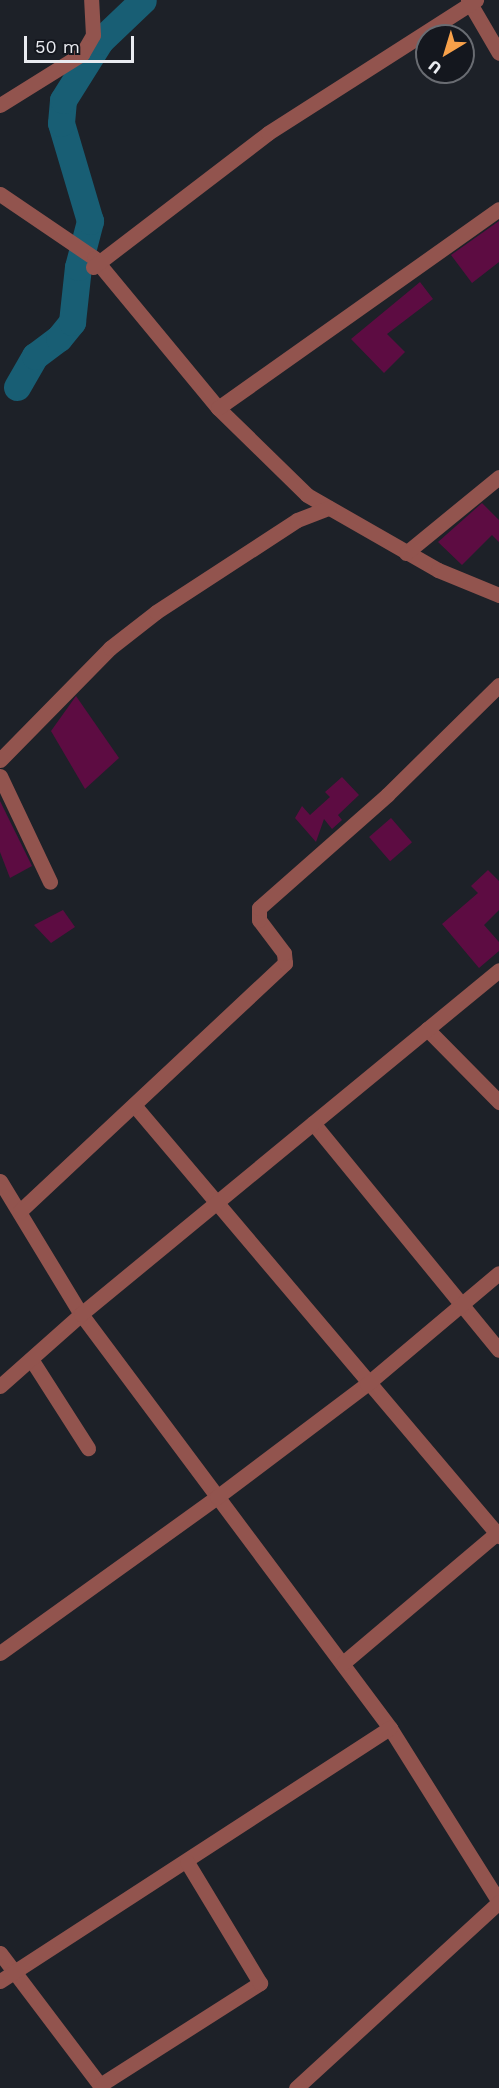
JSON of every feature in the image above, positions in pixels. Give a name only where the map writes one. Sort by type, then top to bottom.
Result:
[{"type":"street","points":[[0,105],[82,54],[93,35],[90,0]]},
{"type":"street","points":[[95,265],[268,133],[472,1],[499,53]]},
{"type":"street","points":[[0,194],[95,265],[218,408],[290,480],[329,508],[406,553],[474,587],[499,595]]},
{"type":"street","points":[[218,408],[499,209]]},
{"type":"street","points":[[406,553],[499,477]]},
{"type":"street","points":[[0,760],[110,648],[156,612],[297,520],[329,508]]},
{"type":"street","points":[[20,1211],[285,963],[284,953],[259,920],[259,908],[387,795],[499,685]]},
{"type":"street","points":[[0,776],[50,882]]},
{"type":"street","points":[[0,1386],[81,1314],[499,970]]},
{"type":"street","points":[[427,1029],[499,1102]]},
{"type":"street","points":[[134,1105],[218,1202],[367,1383],[498,1533],[343,1663]]},
{"type":"street","points":[[313,1124],[499,1350]]},
{"type":"street","points":[[0,1181],[81,1314],[390,1728],[499,1902],[296,2088]]},
{"type":"street","points":[[0,1653],[217,1497],[367,1383],[499,1273]]},
{"type":"street","points":[[31,1359],[88,1448]]},
{"type":"street","points":[[0,1981],[188,1862],[390,1728]]},
{"type":"street","points":[[0,1953],[101,2086],[260,1983],[188,1862]]},
{"type":"building","points":[[499,221],[499,262],[472,283],[451,255]]},
{"type":"building","points":[[420,282],[433,299],[387,334],[405,352],[384,373],[351,339]]},
{"type":"building","points":[[482,503],[499,520],[499,542],[492,535],[462,565],[438,542]]},
{"type":"building","points":[[76,696],[119,758],[85,789],[51,731]]},
{"type":"building","points":[[342,777],[359,795],[338,815],[342,820],[332,829],[324,819],[316,842],[295,818],[302,806],[310,815],[330,797],[325,792]]},
{"type":"building","points":[[0,801],[32,866],[10,878],[0,852]]},
{"type":"building","points":[[391,818],[412,842],[390,861],[369,837]]},
{"type":"building","points":[[488,870],[499,881],[499,910],[484,925],[499,942],[499,951],[479,968],[442,924],[478,893],[471,886]]},
{"type":"building","points":[[63,910],[75,927],[51,943],[34,925]]},
{"type":"waterway","points":[[17,387],[35,356],[59,338],[72,322],[78,267],[90,221],[61,123],[63,100],[100,41],[143,0]]}]
